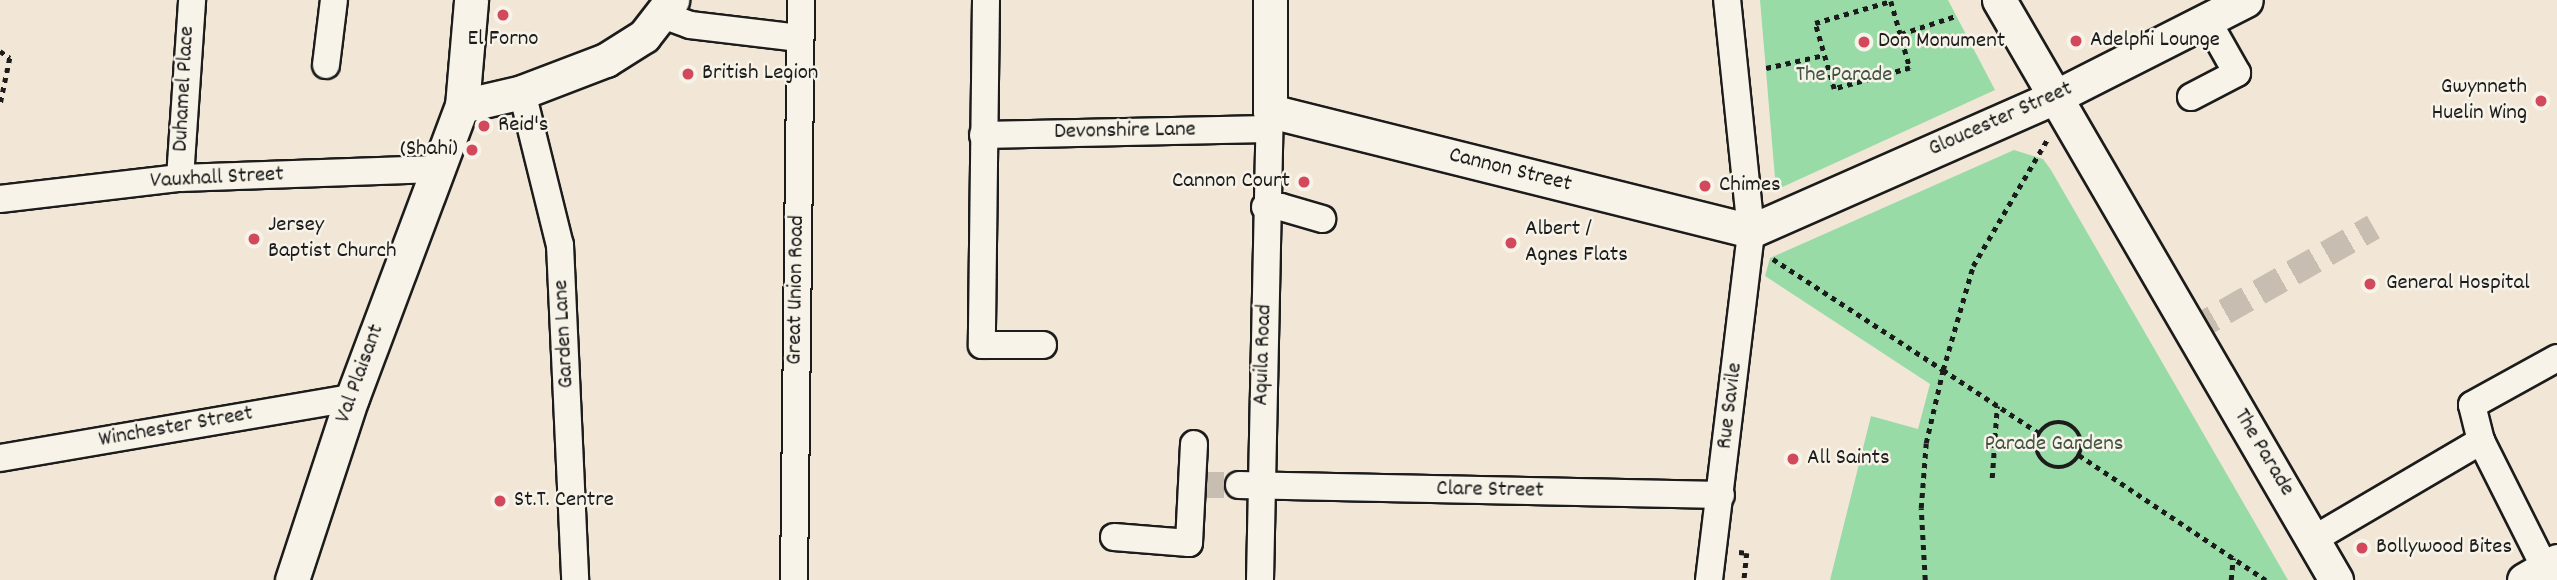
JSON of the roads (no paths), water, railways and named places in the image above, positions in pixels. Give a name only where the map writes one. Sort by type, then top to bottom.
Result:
[{"type":"main road","name":"Val Plaisant","points":[[292,580],[352,398],[436,169],[462,106],[471,0]]},
{"type":"main road","points":[[1268,120],[1270,0]]},
{"type":"main road","name":"The Parade","points":[[1999,0],[2053,98],[2336,580]]},
{"type":"main road","name":"Gloucester Street","points":[[1751,231],[2053,98],[2246,0]]},
{"type":"main road","points":[[462,106],[522,92],[606,60],[644,36],[668,7]]},
{"type":"main road","name":"Cannon Street","points":[[1268,120],[1751,231]]},
{"type":"street","name":"Duhamel Place","points":[[180,178],[192,0]]},
{"type":"street","points":[[326,65],[334,0]]},
{"type":"street","name":"Great Union Road","points":[[794,580],[801,0]]},
{"type":"street","points":[[986,0],[982,345],[1043,345]]},
{"type":"street","points":[[1727,0],[1751,231]]},
{"type":"street","points":[[668,7],[690,24],[799,38]]},
{"type":"street","points":[[2191,97],[2237,74],[2207,20]]},
{"type":"street","name":"Garden Lane","points":[[522,92],[560,245],[575,580]]},
{"type":"street","name":"Devonshire Lane","points":[[984,135],[1268,120]]},
{"type":"street","name":"Aquila Road","points":[[1260,580],[1250,486],[1268,120]]},
{"type":"street","name":"Vauxhall Street","points":[[0,199],[180,178],[436,169]]},
{"type":"street","points":[[1265,207],[1281,207],[1322,219]]},
{"type":"street","name":"Rue Savile","points":[[1709,580],[1751,231]]},
{"type":"street","points":[[2542,570],[2481,441],[2472,405],[2557,358]]},
{"type":"street","name":"Winchester Street","points":[[0,458],[352,398]]},
{"type":"street","points":[[2314,539],[2481,441]]},
{"type":"street","points":[[1114,537],[1189,542],[1196,485],[1194,444]]},
{"type":"street","name":"Clare Street","points":[[1250,486],[1721,495]]},
{"type":"tunnel","points":[[2191,331],[2373,227]]},
{"type":"tunnel","points":[[1198,485],[1239,485]]},
{"type":"place","name":"El Forno","points":[[503,15]]},
{"type":"place","name":"Adelphi Lounge","points":[[2076,41]]},
{"type":"place","name":"Don Monument","points":[[1864,42]]},
{"type":"place","name":"British Legion","points":[[688,74]]},
{"type":"place","name":"Gwynneth Huelin Wing","points":[[2541,101]]},
{"type":"place","name":"Reid's","points":[[484,126]]},
{"type":"place","name":"(Shahi)","points":[[472,150]]},
{"type":"place","name":"Cannon Court","points":[[1304,182]]},
{"type":"place","name":"Chimes","points":[[1705,186]]},
{"type":"place","name":"Jersey Baptist Church","points":[[254,239]]},
{"type":"place","name":"Albert / Agnes Flats","points":[[1511,243]]},
{"type":"place","name":"General Hospital","points":[[2370,284]]},
{"type":"place","name":"All Saints","points":[[1793,459]]},
{"type":"place","name":"St.T. Centre","points":[[500,501]]},
{"type":"place","name":"Bollywood Bites","points":[[2362,548]]},
{"type":"park label","name":"Parade Gardens","points":[[2054,445]]}]
